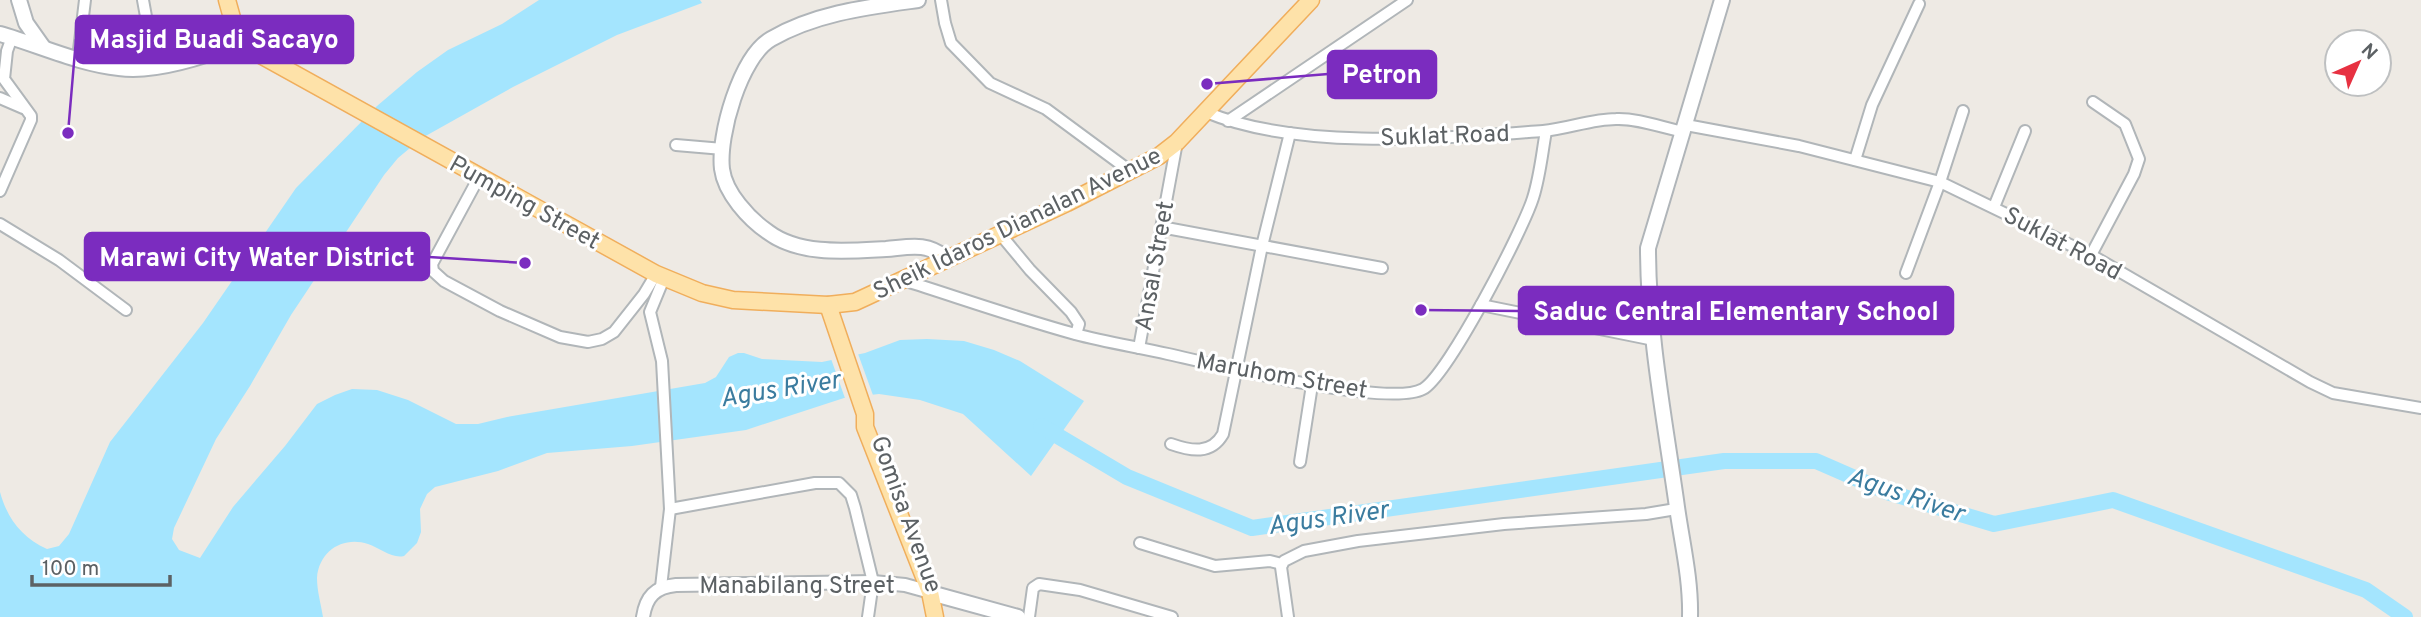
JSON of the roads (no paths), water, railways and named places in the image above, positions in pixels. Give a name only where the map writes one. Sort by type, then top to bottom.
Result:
[{"type":"main road","points":[[19,0],[6,35],[118,68],[155,66],[219,51],[239,43],[227,0]]},
{"type":"main road","points":[[19,0],[26,23],[43,47]]},
{"type":"main road","points":[[918,0],[835,14],[808,22],[766,42],[739,79],[728,118],[722,170],[736,200],[756,222],[779,240],[806,248],[926,247],[946,258]]},
{"type":"main road","name":"Sheik Idaros Dianalan Avenue","points":[[828,305],[855,302],[1159,156],[1177,142],[1311,0]]},
{"type":"main road","points":[[1690,617],[1688,566],[1673,506],[1666,424],[1654,340],[1648,284],[1648,248],[1722,0]]},
{"type":"main road","name":"Pumping Street","points":[[239,43],[685,288],[719,298],[828,305]]},
{"type":"main road","name":"Gomisa Avenue","points":[[828,305],[864,410],[873,424],[942,617]]},
{"type":"main road","points":[[934,593],[1018,617]]},
{"type":"main road","name":"Gomisa Avenue","points":[[934,593],[935,617]]},
{"type":"street","points":[[78,58],[85,0]]},
{"type":"street","points":[[143,0],[155,66]]},
{"type":"street","points":[[941,0],[944,23],[951,43],[990,83],[1046,110],[1130,171]]},
{"type":"street","points":[[1228,121],[1407,0]]},
{"type":"street","points":[[1855,160],[1872,105],[1919,4]]},
{"type":"street","points":[[0,191],[31,123],[31,116],[4,79],[6,35]]},
{"type":"street","points":[[0,98],[25,109]]},
{"type":"street","points":[[2091,255],[2134,174],[2139,159],[2125,124],[2093,102]]},
{"type":"street","points":[[1906,273],[1963,111]]},
{"type":"street","name":"Suklat Road","points":[[1206,112],[1228,121],[1290,133],[1386,139],[1546,131],[1616,119],[1800,146],[1940,182],[2091,255],[2333,393],[2421,408]]},
{"type":"street","name":"Maruhom Street","points":[[903,280],[1076,334],[1312,385],[1409,393],[1424,388],[1441,371],[1481,305],[1533,200],[1546,131]]},
{"type":"street","points":[[1994,207],[2025,131]]},
{"type":"street","points":[[1171,444],[1203,450],[1218,443],[1223,434],[1262,246],[1290,133]]},
{"type":"street","name":"Ansal Street","points":[[1139,348],[1177,142]]},
{"type":"street","points":[[676,145],[723,149]]},
{"type":"street","points":[[479,177],[432,264],[436,274],[452,286],[537,328],[560,337],[588,342],[602,339],[614,332],[660,276]]},
{"type":"street","points":[[0,224],[59,260],[126,310]]},
{"type":"street","points":[[1161,227],[1382,268]]},
{"type":"street","points":[[1001,234],[1030,270],[1071,312],[1079,324],[1076,334]]},
{"type":"street","points":[[643,617],[649,597],[658,589],[670,509],[662,361],[650,312],[660,276]]},
{"type":"street","points":[[1481,305],[1654,340]]},
{"type":"street","points":[[1300,462],[1312,385]]},
{"type":"street","points":[[670,509],[815,484],[839,483],[846,488],[855,508],[873,582],[869,617]]},
{"type":"street","points":[[1140,542],[1214,566],[1269,561],[1282,564],[1304,551],[1358,541],[1504,524],[1646,514],[1673,506]]},
{"type":"street","points":[[1282,564],[1288,617]]},
{"type":"street","name":"Manabilang Street","points":[[658,589],[676,585],[873,582],[905,585],[934,593]]},
{"type":"street","points":[[1029,617],[1033,588],[1039,584],[1080,590],[1172,617]]},
{"type":"water","points":[[539,0],[700,0],[702,3],[617,35],[513,87],[422,138],[398,158],[291,315],[216,439],[174,528],[172,539],[179,550],[200,558],[233,507],[317,404],[352,389],[377,390],[408,400],[456,424],[478,424],[705,383],[716,377],[729,357],[738,353],[762,359],[822,362],[865,353],[900,340],[927,339],[964,341],[994,350],[1020,361],[1084,401],[1031,476],[963,414],[920,400],[879,394],[844,398],[746,430],[632,446],[547,453],[498,471],[435,487],[427,494],[420,509],[421,532],[417,543],[404,556],[390,555],[359,542],[341,544],[327,553],[317,578],[323,617],[0,617],[0,492],[11,519],[23,533],[47,549],[59,546],[69,534],[110,442],[203,323],[296,188],[377,106],[417,72],[448,50],[502,24]]},
{"type":"waterway","name":"Agus River","points":[[1041,426],[1127,477],[1252,528],[1724,461],[1816,461],[1887,492],[1994,524],[2113,500],[2366,590],[2405,617]]},
{"type":"place","name":"Petron","points":[[1207,84]]},
{"type":"place","name":"Masjid Buadi Sacayo","points":[[68,133]]},
{"type":"place","name":"Marawi City Water District","points":[[525,263]]},
{"type":"place","name":"Saduc Central Elementary School","points":[[1421,310]]}]
